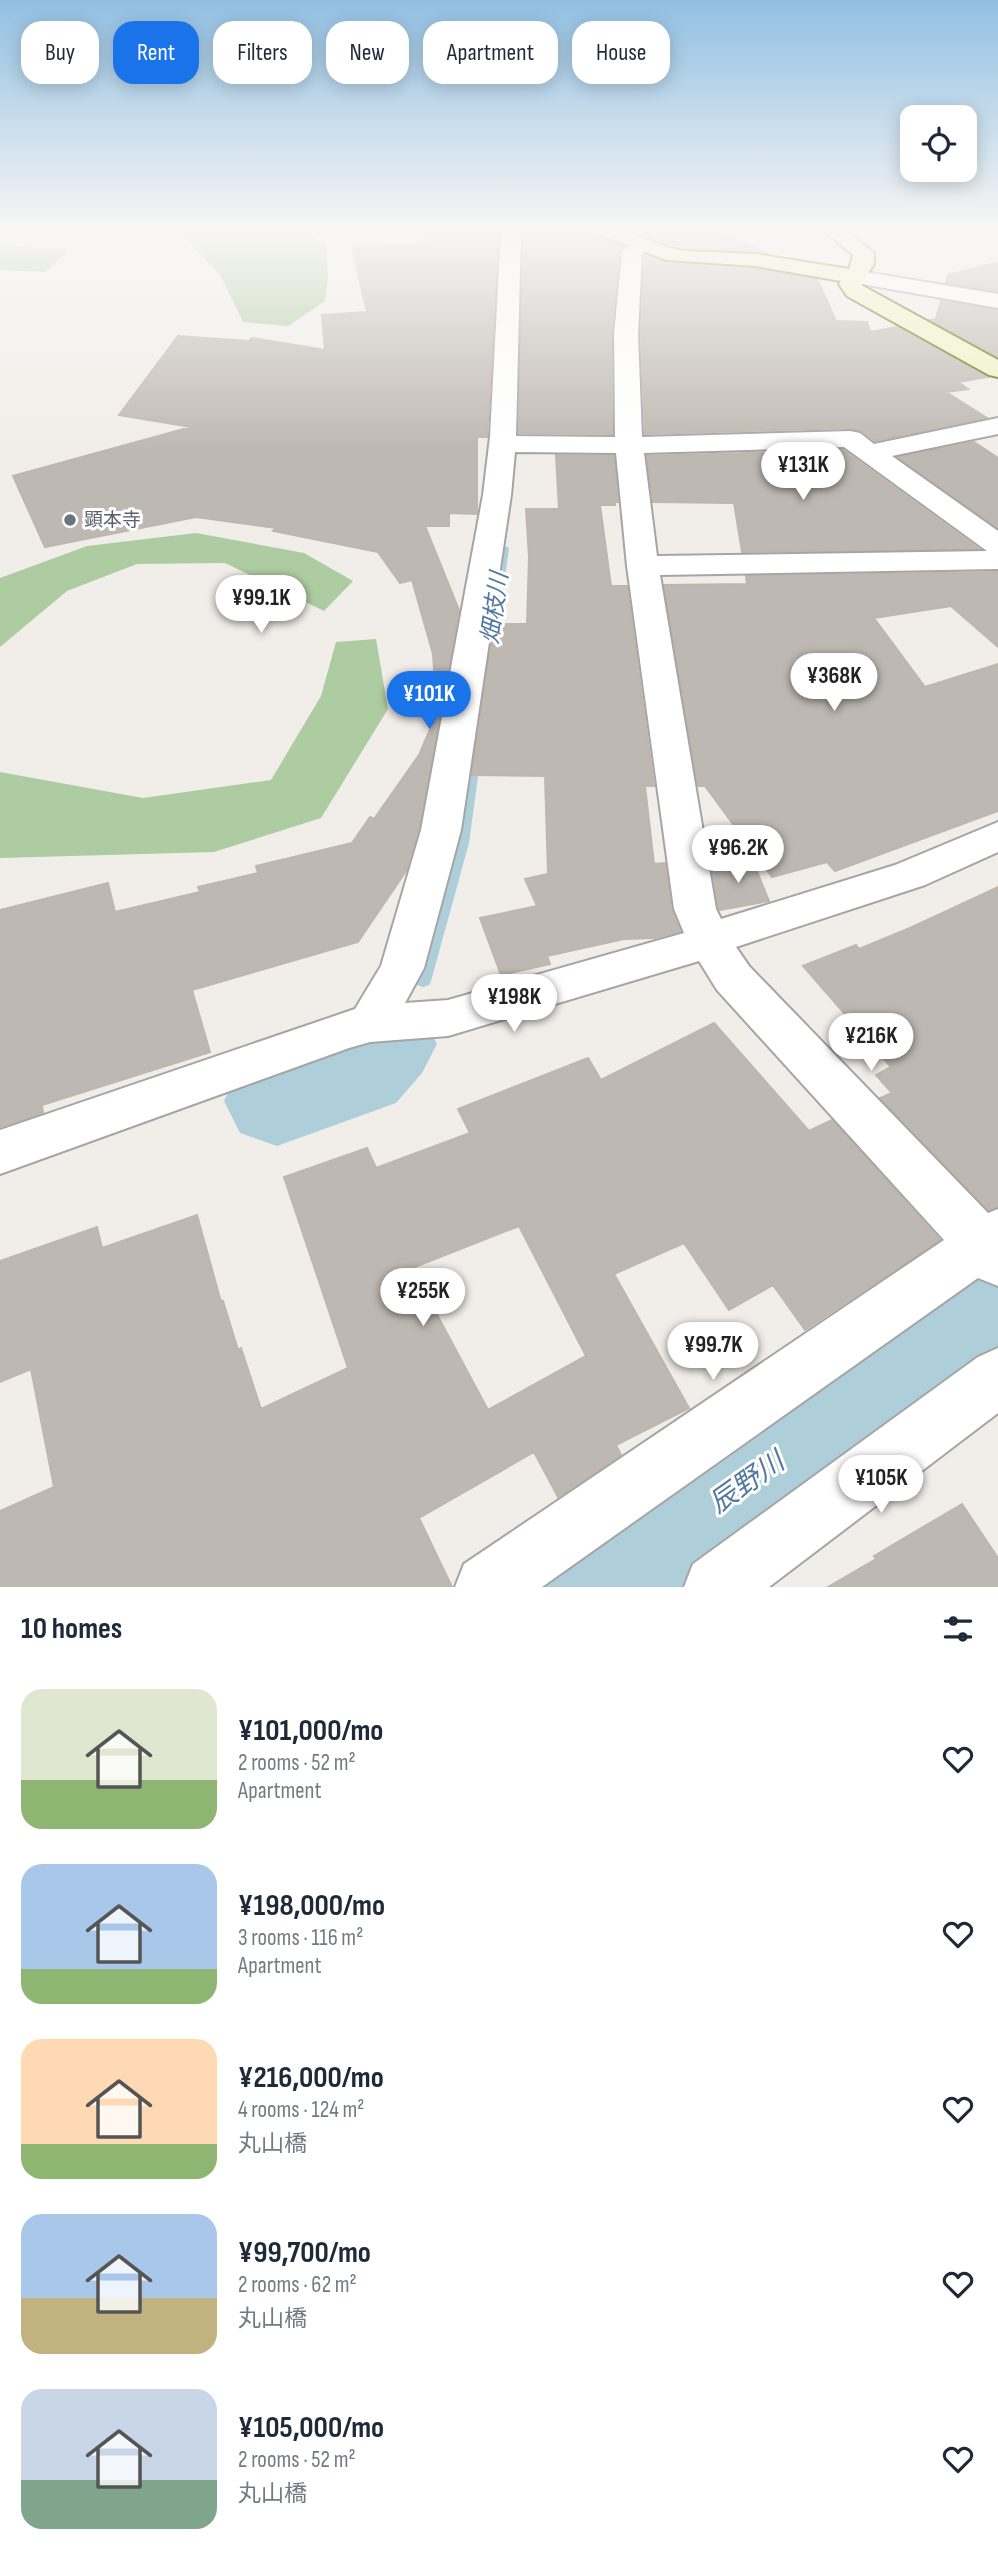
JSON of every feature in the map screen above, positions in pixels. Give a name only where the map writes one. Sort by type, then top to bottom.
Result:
[{"type":"street","points":[[370,1024],[402,968],[441,830],[497,495],[513,444],[512,303]]},
{"type":"street","points":[[487,1587],[993,1246],[733,978],[709,941],[695,909],[643,566],[629,445],[626,334],[628,303]]},
{"type":"street","points":[[877,303],[998,370]]},
{"type":"street","points":[[869,453],[998,426]]},
{"type":"street","points":[[513,444],[629,445],[849,439],[998,545]]},
{"type":"street","points":[[643,566],[998,560]]},
{"type":"street","points":[[0,1152],[188,1084],[370,1024],[448,1018],[709,941],[753,924],[910,875],[998,836]]},
{"type":"street","points":[[716,1587],[998,1377]]},
{"type":"green space","points":[[234,303],[322,303],[288,326],[243,322]]},
{"type":"green space","points":[[196,533],[304,553],[353,581],[324,611],[225,563],[137,564],[67,591],[0,647],[0,578],[87,546]]},
{"type":"green space","points":[[376,639],[388,709],[321,818],[214,852],[0,858],[0,772],[143,798],[271,780],[321,696],[336,642]]},
{"type":"building","points":[[365,303],[495,303],[487,437],[477,437],[477,514],[449,513],[449,526],[425,526],[459,610],[419,827],[406,871],[358,942],[192,990],[210,1052],[42,1105],[43,1113],[0,1127],[0,910],[108,883],[115,912],[200,892],[198,887],[258,873],[256,866],[352,843],[370,817],[374,819],[419,755],[432,725],[436,701],[433,654],[412,580],[400,583],[378,552],[273,531],[276,528],[196,517],[45,547],[13,476],[191,427],[119,415],[178,336],[249,341],[252,338],[325,350],[322,315],[367,312]]},
{"type":"building","points":[[522,303],[614,303],[611,334],[612,434],[519,433]]},
{"type":"building","points":[[643,303],[828,303],[836,321],[867,322],[870,332],[897,327],[987,377],[958,382],[968,389],[946,392],[987,418],[875,441],[862,431],[850,428],[645,434],[641,334]]},
{"type":"building","points":[[940,303],[998,310],[998,357],[930,320],[936,319]]},
{"type":"building","points":[[974,442],[998,458],[998,528],[898,457]]},
{"type":"building","points":[[843,450],[979,549],[742,552],[734,503],[653,502],[647,456]]},
{"type":"building","points":[[556,455],[614,456],[618,502],[615,502],[615,505],[600,505],[611,586],[627,586],[654,786],[645,786],[654,864],[665,863],[671,909],[680,931],[655,938],[624,939],[547,956],[550,964],[501,975],[480,918],[537,906],[525,879],[548,874],[545,776],[472,775],[494,624],[527,624],[529,557],[526,509],[559,509]]},
{"type":"building","points":[[998,572],[998,647],[951,606],[874,618],[925,687],[998,664],[998,811],[835,871],[827,862],[772,877],[705,786],[698,786],[664,585],[747,584],[746,576]]},
{"type":"building","points":[[753,862],[769,901],[719,910],[711,863]]},
{"type":"building","points":[[998,887],[998,1207],[989,1210],[880,1098],[892,1093],[876,1075],[891,1067],[803,966],[856,945],[859,949]]},
{"type":"building","points":[[714,1023],[809,1131],[832,1120],[940,1240],[805,1330],[773,1285],[729,1310],[684,1243],[614,1274],[689,1408],[616,1445],[621,1455],[558,1497],[534,1452],[419,1518],[452,1587],[0,1587],[0,1511],[54,1487],[31,1369],[0,1382],[0,1261],[97,1227],[102,1248],[197,1215],[221,1302],[223,1301],[238,1350],[241,1348],[261,1409],[348,1368],[284,1177],[367,1148],[376,1168],[470,1133],[458,1109],[588,1058],[601,1080]],"holes":[[[519,1226],[586,1356],[488,1410],[412,1268]]]},
{"type":"building","points":[[962,1504],[998,1558],[998,1587],[828,1587],[876,1559],[874,1556]]},
{"type":"waterway","name":"畑枝川","points":[[517,391],[522,303]]},
{"type":"waterway","name":"畑枝川","points":[[423,981],[462,843],[503,548]]},
{"type":"waterway","name":"畑枝川","points":[[277,1101],[359,1073],[386,1044]]},
{"type":"waterway","name":"辰野川","points":[[600,1587],[998,1306]]},
{"type":"place","name":"顕本寺","points":[[70,520]]}]
